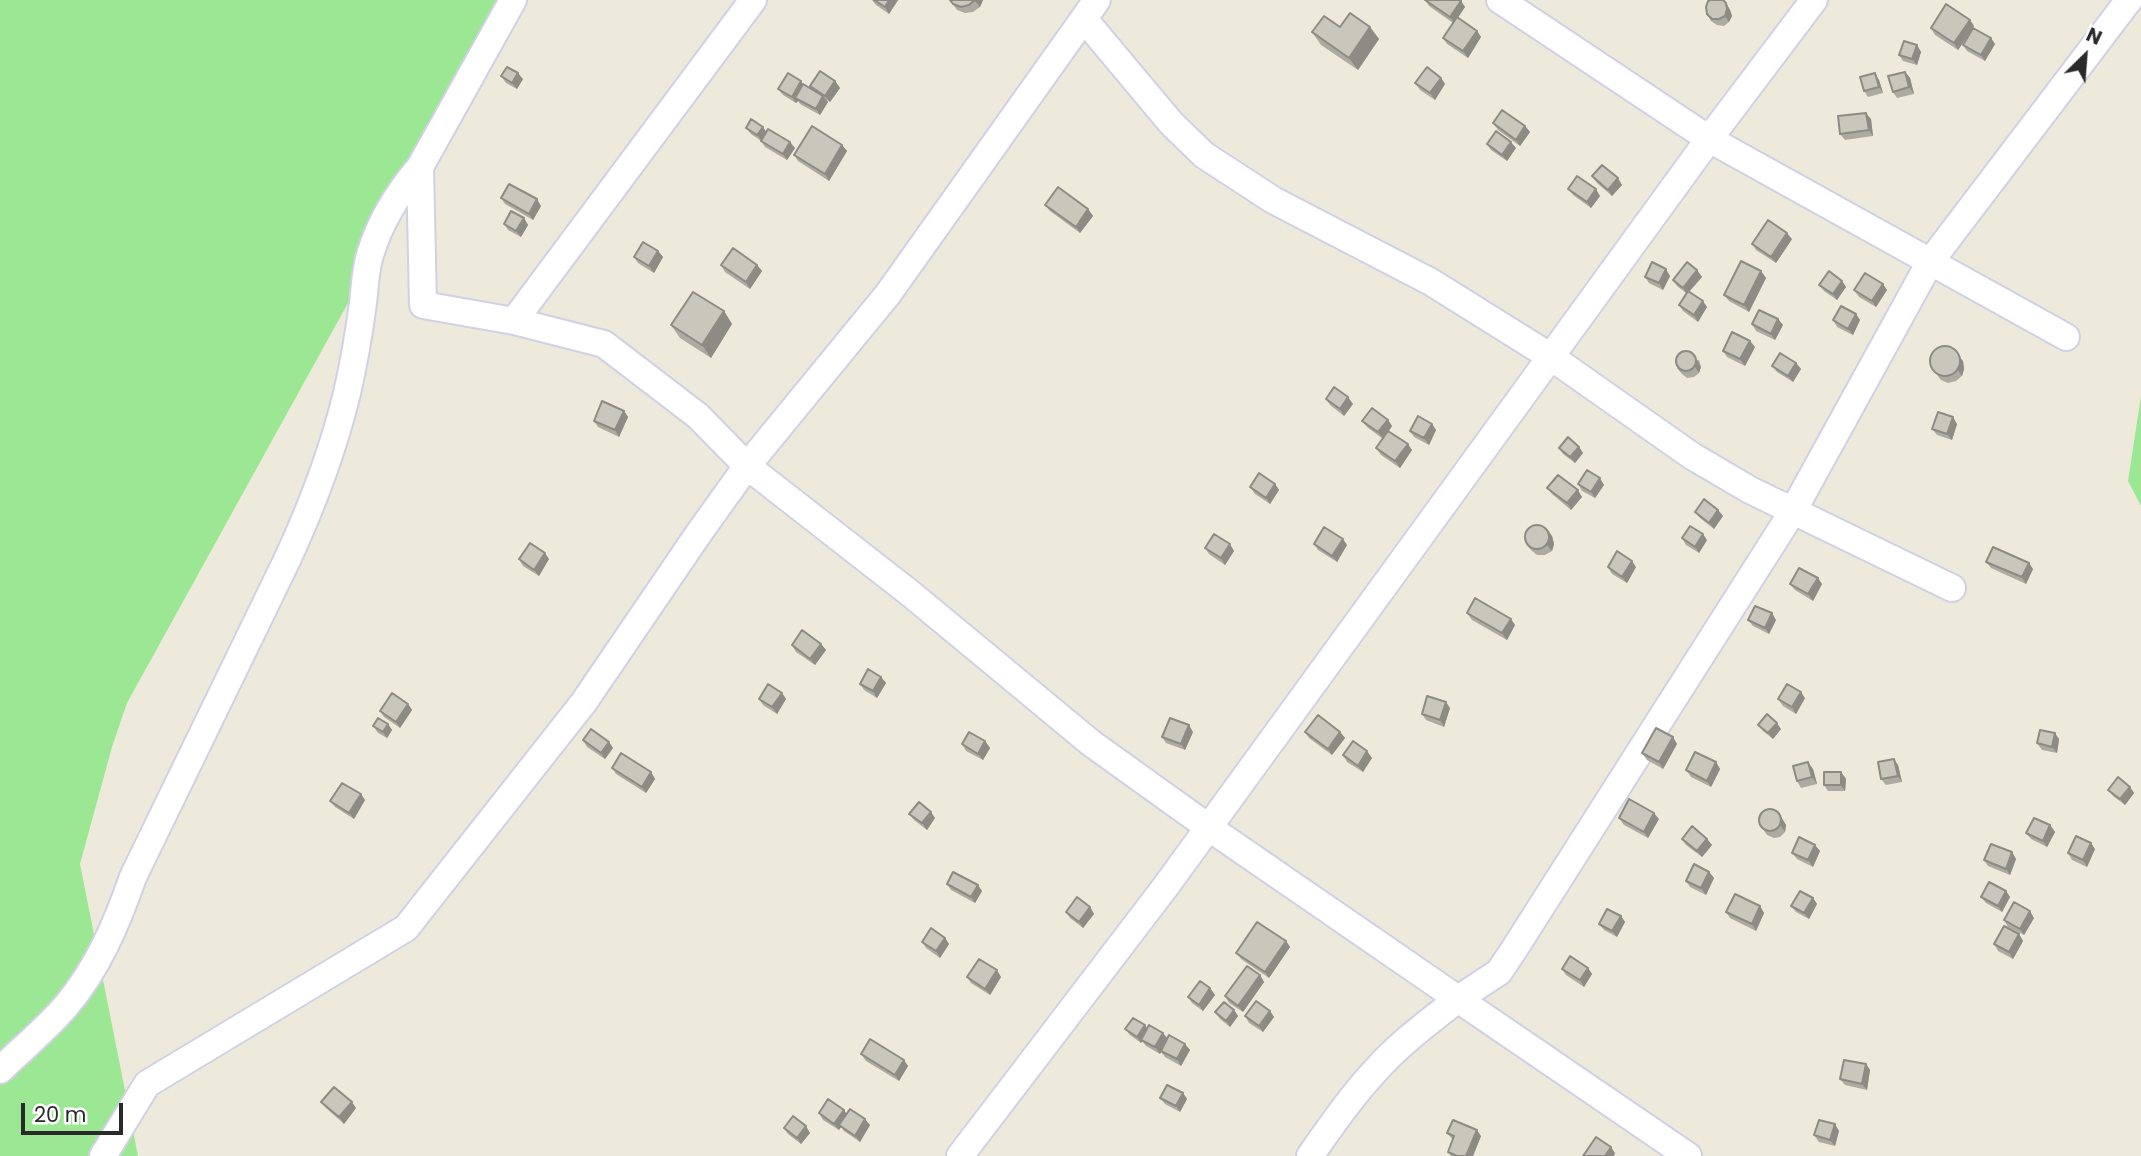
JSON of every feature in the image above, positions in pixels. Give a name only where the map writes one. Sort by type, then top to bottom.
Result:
[{"type":"street","points":[[0,1070],[66,1005],[107,944],[133,877],[306,519],[336,435],[356,347],[365,281],[376,237],[402,188],[420,167],[513,0]]},
{"type":"street","points":[[514,321],[753,0]]},
{"type":"street","points":[[1500,0],[1709,139],[2066,337]]},
{"type":"street","points":[[960,1156],[1208,827],[1709,139],[1814,0]]},
{"type":"street","points":[[1310,1156],[1346,1105],[1377,1068],[1458,999],[1499,972],[1793,511],[1930,262],[2129,0]]},
{"type":"street","points":[[103,1156],[147,1084],[406,928],[584,702],[747,466],[888,294],[1091,9],[1171,123],[1204,155],[1273,200],[1431,282],[1551,357],[1692,456],[1750,490],[1952,588]]},
{"type":"street","points":[[420,167],[424,305],[514,321],[604,344],[698,416],[747,466],[911,594],[1091,743],[1208,827],[1688,1156]]},
{"type":"green space","points":[[0,0],[500,0],[432,151],[127,703],[112,747],[80,864],[138,1156],[0,1156]]},
{"type":"green space","points":[[2141,396],[2141,506],[2128,481]]},
{"type":"building","points":[[874,0],[889,0],[885,7]]},
{"type":"building","points":[[950,0],[975,0],[961,7]]},
{"type":"building","points":[[1425,0],[1459,0],[1461,1],[1450,17]]},
{"type":"building","points":[[1710,0],[1723,0],[1726,3],[1725,16],[1712,19],[1707,14],[1706,7]]},
{"type":"building","points":[[1946,4],[1970,20],[1954,43],[1931,28]]},
{"type":"building","points":[[1350,13],[1370,27],[1349,58],[1312,32],[1324,16],[1340,27]]},
{"type":"building","points":[[1457,17],[1477,31],[1463,51],[1443,38]]},
{"type":"building","points":[[1973,28],[1991,38],[1981,55],[1963,45]]},
{"type":"building","points":[[1904,41],[1917,45],[1912,59],[1899,55]]},
{"type":"building","points":[[507,67],[518,73],[512,83],[501,76]]},
{"type":"building","points":[[1427,67],[1441,78],[1430,93],[1415,83]]},
{"type":"building","points":[[820,71],[835,81],[825,96],[810,86]]},
{"type":"building","points":[[1905,72],[1909,87],[1893,92],[1888,76]]},
{"type":"building","points":[[788,73],[801,81],[792,97],[778,89]]},
{"type":"building","points":[[1875,73],[1879,87],[1864,91],[1860,77]]},
{"type":"building","points":[[803,84],[823,96],[816,109],[795,98]]},
{"type":"building","points":[[1502,110],[1525,126],[1516,140],[1493,123]]},
{"type":"building","points":[[1866,113],[1869,130],[1840,134],[1838,116]]},
{"type":"building","points":[[751,119],[763,127],[757,135],[746,128]]},
{"type":"building","points":[[812,126],[842,145],[825,174],[794,155]]},
{"type":"building","points":[[768,129],[790,142],[783,154],[761,141]]},
{"type":"building","points":[[1496,131],[1511,142],[1502,155],[1487,144]]},
{"type":"building","points":[[1602,165],[1618,178],[1608,190],[1592,176]]},
{"type":"building","points":[[1577,176],[1596,189],[1587,202],[1568,189]]},
{"type":"building","points":[[509,184],[537,199],[529,214],[501,198]]},
{"type":"building","points":[[1058,187],[1088,209],[1076,227],[1045,205]]},
{"type":"building","points":[[511,211],[524,218],[516,231],[504,224]]},
{"type":"building","points":[[1768,220],[1787,233],[1771,257],[1752,244]]},
{"type":"building","points":[[643,242],[658,251],[649,266],[634,257]]},
{"type":"building","points":[[733,248],[757,265],[746,282],[721,265]]},
{"type":"building","points":[[1741,261],[1761,271],[1744,305],[1724,295]]},
{"type":"building","points":[[1652,262],[1666,269],[1659,283],[1645,277]]},
{"type":"building","points":[[1687,262],[1697,270],[1683,288],[1673,280]]},
{"type":"building","points":[[1829,271],[1842,281],[1833,294],[1819,285]]},
{"type":"building","points":[[1865,273],[1883,284],[1872,301],[1854,290]]},
{"type":"building","points":[[1688,291],[1703,301],[1694,315],[1679,305]]},
{"type":"building","points":[[693,292],[724,311],[702,345],[671,325]]},
{"type":"building","points":[[1841,306],[1856,314],[1848,329],[1833,320]]},
{"type":"building","points":[[1759,310],[1778,319],[1771,334],[1752,324]]},
{"type":"building","points":[[1732,332],[1750,341],[1740,359],[1723,351]]},
{"type":"building","points":[[1945,346],[1951,347],[1959,355],[1959,367],[1951,375],[1945,376],[1939,375],[1931,367],[1930,361],[1931,355],[1939,347]]},
{"type":"building","points":[[1682,351],[1690,351],[1696,361],[1690,371],[1682,371],[1676,365],[1676,357]]},
{"type":"building","points":[[1780,353],[1796,363],[1788,376],[1772,366]]},
{"type":"building","points":[[1334,387],[1348,397],[1340,409],[1326,399]]},
{"type":"building","points":[[602,401],[624,411],[615,430],[594,421]]},
{"type":"building","points":[[1372,408],[1388,420],[1378,432],[1362,421]]},
{"type":"building","points":[[1938,412],[1953,417],[1947,434],[1932,429]]},
{"type":"building","points":[[1418,416],[1432,424],[1424,438],[1410,431]]},
{"type":"building","points":[[1388,431],[1408,444],[1395,461],[1376,448]]},
{"type":"building","points":[[1568,437],[1579,447],[1570,457],[1559,448]]},
{"type":"building","points":[[1587,470],[1600,478],[1591,492],[1578,484]]},
{"type":"building","points":[[1259,473],[1275,484],[1266,498],[1250,487]]},
{"type":"building","points":[[1558,475],[1578,490],[1567,503],[1547,488]]},
{"type":"building","points":[[1704,499],[1718,510],[1709,523],[1695,512]]},
{"type":"building","points":[[1537,525],[1546,528],[1549,537],[1546,546],[1537,549],[1528,546],[1525,537],[1528,528]]},
{"type":"building","points":[[1690,526],[1703,534],[1695,547],[1682,538]]},
{"type":"building","points":[[1324,527],[1343,539],[1332,556],[1314,544]]},
{"type":"building","points":[[1214,534],[1230,544],[1221,558],[1205,548]]},
{"type":"building","points":[[530,543],[545,553],[534,570],[519,559]]},
{"type":"building","points":[[1993,547],[2029,563],[2022,577],[1986,562]]},
{"type":"building","points":[[1617,551],[1632,561],[1622,577],[1608,567]]},
{"type":"building","points":[[1799,568],[1818,578],[1808,594],[1790,584]]},
{"type":"building","points":[[1475,598],[1511,619],[1502,633],[1467,613]]},
{"type":"building","points":[[1755,606],[1772,613],[1765,628],[1748,620]]},
{"type":"building","points":[[802,630],[821,644],[810,659],[792,645]]},
{"type":"building","points":[[868,669],[881,677],[873,691],[860,684]]},
{"type":"building","points":[[768,684],[782,693],[772,707],[759,699]]},
{"type":"building","points":[[1787,684],[1801,692],[1792,707],[1778,699]]},
{"type":"building","points":[[392,693],[408,704],[396,722],[380,711]]},
{"type":"building","points":[[1427,696],[1446,702],[1440,720],[1422,714]]},
{"type":"building","points":[[1767,714],[1777,723],[1768,733],[1758,725]]},
{"type":"building","points":[[1318,715],[1340,732],[1328,749],[1305,732]]},
{"type":"building","points":[[378,718],[388,724],[383,732],[373,726]]},
{"type":"building","points":[[1170,718],[1189,725],[1181,744],[1162,737]]},
{"type":"building","points":[[1656,728],[1673,737],[1659,762],[1642,753]]},
{"type":"building","points":[[591,729],[609,742],[601,753],[583,740]]},
{"type":"building","points":[[2040,730],[2055,733],[2052,747],[2037,743]]},
{"type":"building","points":[[969,732],[985,741],[978,754],[962,744]]},
{"type":"building","points":[[1353,741],[1367,751],[1358,766],[1343,755]]},
{"type":"building","points":[[1695,752],[1716,762],[1707,781],[1686,770]]},
{"type":"building","points":[[621,753],[651,772],[642,787],[612,768]]},
{"type":"building","points":[[1894,759],[1898,776],[1881,779],[1878,762]]},
{"type":"building","points":[[1808,762],[1812,777],[1797,781],[1793,766]]},
{"type":"building","points":[[1824,772],[1841,772],[1841,785],[1824,785]]},
{"type":"building","points":[[2118,777],[2130,787],[2120,799],[2108,790]]},
{"type":"building","points":[[342,783],[361,794],[349,813],[330,801]]},
{"type":"building","points":[[1629,799],[1654,813],[1644,832],[1619,818]]},
{"type":"building","points":[[919,802],[931,812],[922,823],[909,814]]},
{"type":"building","points":[[1770,809],[1778,812],[1781,820],[1778,828],[1770,831],[1762,828],[1759,820],[1762,812]]},
{"type":"building","points":[[2034,818],[2050,825],[2043,841],[2026,833]]},
{"type":"building","points":[[1692,826],[1707,839],[1697,851],[1682,839]]},
{"type":"building","points":[[2076,836],[2091,843],[2083,860],[2068,853]]},
{"type":"building","points":[[1799,837],[1815,845],[1808,860],[1792,853]]},
{"type":"building","points":[[1991,844],[2012,852],[2006,869],[1984,860]]},
{"type":"building","points":[[1694,864],[1709,872],[1701,888],[1686,881]]},
{"type":"building","points":[[953,872],[978,885],[971,897],[947,884]]},
{"type":"building","points":[[1989,882],[2006,891],[1998,906],[1981,897]]},
{"type":"building","points":[[1800,891],[1813,898],[1804,913],[1791,906]]},
{"type":"building","points":[[1735,894],[1760,906],[1752,924],[1726,912]]},
{"type":"building","points":[[1077,897],[1090,907],[1079,922],[1066,912]]},
{"type":"building","points":[[2014,902],[2030,911],[2020,929],[2004,920]]},
{"type":"building","points":[[1607,909],[1621,916],[1612,931],[1599,924]]},
{"type":"building","points":[[1257,922],[1286,941],[1265,972],[1236,953]]},
{"type":"building","points":[[2004,926],[2019,934],[2009,952],[1994,944]]},
{"type":"building","points":[[931,928],[945,938],[936,951],[922,942]]},
{"type":"building","points":[[1570,956],[1588,968],[1580,980],[1562,969]]},
{"type":"building","points":[[979,959],[997,970],[985,989],[967,977]]},
{"type":"building","points":[[1247,966],[1260,975],[1238,1006],[1225,996]]},
{"type":"building","points":[[1200,981],[1210,988],[1199,1005],[1188,997]]},
{"type":"building","points":[[1256,1001],[1270,1011],[1259,1026],[1245,1016]]},
{"type":"building","points":[[1224,1002],[1234,1010],[1226,1021],[1215,1012]]},
{"type":"building","points":[[1133,1018],[1145,1025],[1137,1037],[1125,1029]]},
{"type":"building","points":[[1149,1025],[1163,1033],[1155,1047],[1141,1040]]},
{"type":"building","points":[[1169,1035],[1185,1044],[1177,1059],[1161,1051]]},
{"type":"building","points":[[870,1039],[904,1060],[895,1075],[861,1054]]},
{"type":"building","points":[[1844,1060],[1866,1064],[1862,1084],[1840,1079]]},
{"type":"building","points":[[1167,1085],[1183,1093],[1176,1106],[1160,1098]]},
{"type":"building","points":[[334,1087],[352,1102],[339,1117],[321,1102]]},
{"type":"building","points":[[828,1099],[844,1110],[834,1124],[819,1113]]},
{"type":"building","points":[[850,1109],[865,1119],[855,1136],[839,1125]]},
{"type":"building","points":[[793,1116],[806,1126],[797,1138],[784,1128]]},
{"type":"building","points":[[1453,1120],[1477,1130],[1466,1156],[1448,1152],[1454,1136],[1447,1133]]},
{"type":"building","points":[[1819,1120],[1835,1124],[1830,1140],[1814,1135]]},
{"type":"building","points":[[1596,1137],[1611,1147],[1605,1156],[1583,1156]]}]
